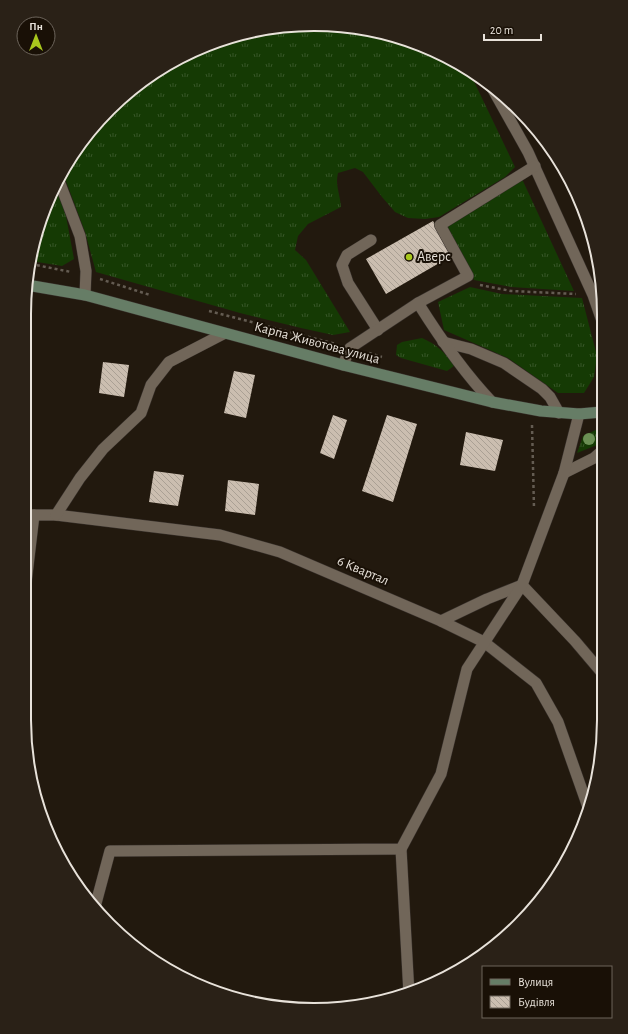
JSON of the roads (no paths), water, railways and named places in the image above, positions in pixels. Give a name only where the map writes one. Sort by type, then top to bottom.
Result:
[{"type":"main road","name":"Карпа Животова улица","points":[[33,286],[85,295],[223,334],[492,402],[532,410],[559,413],[579,414],[597,412]]},
{"type":"street","points":[[499,100],[535,166],[597,306]]},
{"type":"street","points":[[343,365],[350,348],[418,304],[468,276],[440,225],[535,166]]},
{"type":"street","points":[[61,187],[80,236],[86,275],[85,295]]},
{"type":"street","points":[[371,240],[348,255],[342,265],[348,283],[378,330]]},
{"type":"street","points":[[418,304],[443,342],[475,385],[492,402]]},
{"type":"street","points":[[56,514],[80,478],[103,449],[141,413],[151,385],[169,362],[223,334]]},
{"type":"street","points":[[443,342],[471,349],[504,364],[542,389],[550,397],[559,413]]},
{"type":"street","points":[[409,987],[400,849],[441,774],[467,669],[522,585],[564,473],[579,414]]},
{"type":"street","points":[[564,473],[597,456]]},
{"type":"street","name":"6 Квартал","points":[[31,515],[56,514],[220,535],[280,552],[441,621],[484,642],[536,683],[558,722],[585,799]]},
{"type":"street","points":[[441,621],[487,599],[522,585]]},
{"type":"street","points":[[522,585],[575,641],[597,667]]},
{"type":"street","points":[[97,901],[110,851],[400,849]]},
{"type":"place","name":"Аверс","points":[[409,257]]}]
